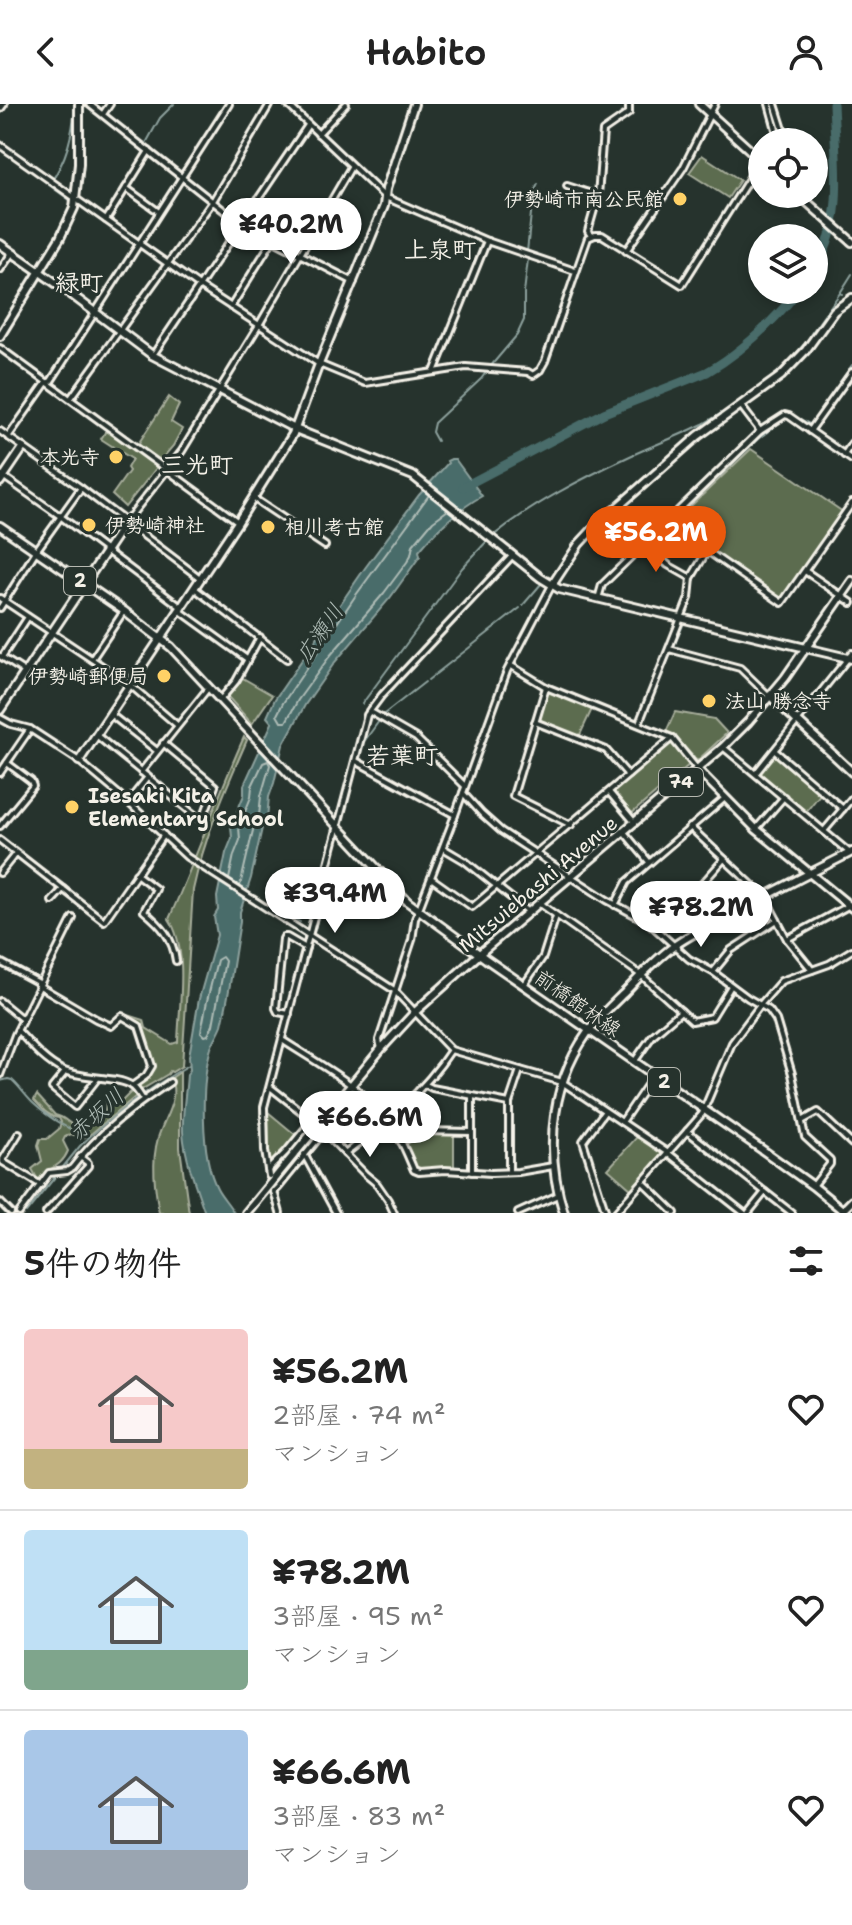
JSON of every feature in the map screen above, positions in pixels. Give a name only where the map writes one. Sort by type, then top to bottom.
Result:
[{"type":"street","points":[[0,336],[71,218],[77,199],[79,104]]},
{"type":"street","points":[[89,104],[241,224],[354,282]]},
{"type":"street","points":[[103,114],[110,104]]},
{"type":"street","points":[[8,437],[95,312],[229,104]]},
{"type":"street","points":[[71,398],[213,201],[270,104]]},
{"type":"street","points":[[287,104],[385,197],[487,241],[575,271]]},
{"type":"street","points":[[318,134],[346,104]]},
{"type":"street","points":[[79,761],[293,434],[384,206],[386,189],[414,104]]},
{"type":"street","points":[[591,236],[589,228],[598,196],[603,131],[629,113],[629,104]]},
{"type":"street","points":[[699,104],[748,152]]},
{"type":"street","points":[[626,251],[683,168],[715,104]]},
{"type":"street","points":[[772,104],[776,128]]},
{"type":"street","points":[[772,104],[781,128]]},
{"type":"street","points":[[152,355],[308,125]]},
{"type":"street","points":[[0,145],[231,307],[319,364],[365,383],[466,367],[533,375],[545,361],[586,240],[602,235],[682,285],[748,183]]},
{"type":"street","points":[[106,220],[149,151]]},
{"type":"street","points":[[0,710],[125,523],[182,451],[351,167]]},
{"type":"street","points":[[567,186],[598,196]]},
{"type":"street","points":[[126,188],[159,212]]},
{"type":"street","points":[[814,208],[852,242]]},
{"type":"street","points":[[231,307],[272,241]]},
{"type":"street","points":[[434,372],[487,241]]},
{"type":"street","points":[[0,244],[152,355],[295,429],[419,478],[512,556],[552,585],[681,619],[851,656],[755,773]]},
{"type":"street","points":[[0,270],[12,253]]},
{"type":"street","points":[[381,1049],[379,1040],[412,940],[415,919],[510,665],[565,563],[585,537],[698,436],[781,376],[806,350],[834,311],[852,298]]},
{"type":"street","points":[[0,348],[238,522]]},
{"type":"street","points":[[810,431],[852,372]]},
{"type":"street","points":[[741,406],[760,431]]},
{"type":"street","points":[[598,599],[602,585],[760,431],[785,415],[852,460]]},
{"type":"street","points":[[0,431],[200,578]]},
{"type":"street","points":[[844,455],[852,443]]},
{"type":"street","points":[[23,448],[1,478],[60,516],[247,659]]},
{"type":"street","points":[[0,608],[2,599],[81,488]]},
{"type":"street","points":[[253,498],[325,546]]},
{"type":"street","points":[[667,523],[782,603],[852,503]]},
{"type":"street","points":[[616,508],[649,540],[655,553],[668,565],[691,578]]},
{"type":"street","name":"2","points":[[0,526],[160,637],[220,699]]},
{"type":"street","points":[[638,724],[689,598],[691,578],[707,551]]},
{"type":"street","points":[[280,1213],[273,1190],[339,1113],[327,1102],[269,1173],[264,1111],[369,711],[512,556]]},
{"type":"street","points":[[805,571],[852,603]]},
{"type":"street","name":"Mitsuiebashi Avenue","points":[[246,1213],[415,1012],[723,747],[770,696],[852,581]]},
{"type":"street","points":[[193,588],[287,659]]},
{"type":"street","points":[[2,599],[129,684],[177,725]]},
{"type":"street","points":[[92,659],[124,611]]},
{"type":"street","points":[[25,672],[1,656],[28,617]]},
{"type":"street","points":[[220,699],[236,681],[260,637]]},
{"type":"street","points":[[669,649],[740,668],[852,772]]},
{"type":"street","points":[[510,665],[546,687],[672,738],[697,769],[756,829],[850,907],[787,939]]},
{"type":"street","points":[[141,772],[209,687]]},
{"type":"street","points":[[546,687],[513,796],[571,825]]},
{"type":"street","name":"前橋館林線","points":[[220,699],[394,889],[419,911],[813,1186],[843,1212]]},
{"type":"street","points":[[369,711],[423,743],[465,785]]},
{"type":"street","points":[[110,714],[157,751]]},
{"type":"street","points":[[0,718],[30,729],[79,761],[195,862],[394,990],[451,1050],[562,1082],[668,1153],[746,1213],[765,1192]]},
{"type":"street","points":[[535,722],[606,750],[628,776]]},
{"type":"street","points":[[0,773],[30,729]]},
{"type":"street","points":[[96,735],[202,821],[215,786],[163,743]]},
{"type":"street","points":[[431,878],[472,907],[672,738]]},
{"type":"street","points":[[564,1213],[553,1166],[553,1122],[562,1082],[589,1031],[641,975],[675,945],[851,853],[723,747]]},
{"type":"street","points":[[774,750],[843,809]]},
{"type":"street","points":[[356,761],[455,815]]},
{"type":"street","points":[[0,826],[33,786],[31,781],[7,763]]},
{"type":"street","points":[[128,802],[148,777]]},
{"type":"street","points":[[609,792],[635,823]]},
{"type":"street","points":[[463,793],[493,825],[615,905],[648,922],[689,959],[769,1010],[776,1020],[792,1074],[805,1137],[830,1160],[813,1186]]},
{"type":"street","points":[[756,829],[784,797]]},
{"type":"street","points":[[615,905],[625,884],[725,798]]},
{"type":"street","points":[[824,831],[852,798]]},
{"type":"street","points":[[690,827],[765,897],[787,939],[812,970]]},
{"type":"street","points":[[624,832],[649,862]]},
{"type":"street","points":[[0,840],[104,921],[164,835]]},
{"type":"street","points":[[443,848],[465,861],[529,912]]},
{"type":"street","points":[[0,873],[16,853]]},
{"type":"street","points":[[713,923],[687,901],[724,859]]},
{"type":"street","points":[[136,874],[156,889],[144,911],[157,921],[168,936],[176,961]]},
{"type":"street","points":[[52,901],[63,889]]},
{"type":"street","points":[[539,903],[641,975],[692,1021],[712,1017],[731,986]]},
{"type":"street","points":[[524,985],[543,957],[556,916]]},
{"type":"street","points":[[0,1075],[38,984],[73,918]]},
{"type":"street","points":[[713,972],[731,950],[777,920]]},
{"type":"street","points":[[289,1014],[278,1012],[276,1008],[283,939],[287,937],[306,948]]},
{"type":"street","points":[[615,1213],[704,1111],[732,1043],[781,981],[838,960],[852,950]]},
{"type":"street","points":[[0,962],[111,1026],[122,1016],[139,1026],[152,1066],[146,1076],[132,1086]]},
{"type":"street","points":[[0,1001],[22,1019]]},
{"type":"street","points":[[634,1062],[653,1035],[681,1011]]},
{"type":"street","points":[[18,1030],[41,1056],[66,1071],[125,1083],[132,1086],[143,1100]]},
{"type":"street","points":[[282,1040],[352,1085],[389,1120],[414,1170],[509,1172],[553,1166]]},
{"type":"street","points":[[345,1154],[389,1120],[426,1085],[451,1050]]},
{"type":"street","points":[[509,1172],[509,1103],[520,1070]]},
{"type":"street","points":[[66,1071],[52,1088],[75,1107],[97,1079]]},
{"type":"street","points":[[622,1122],[654,1075]]},
{"type":"street","points":[[19,1213],[49,1173],[72,1168],[119,1118],[170,1082]]},
{"type":"street","points":[[426,1085],[509,1103]]},
{"type":"street","points":[[270,1087],[312,1120]]},
{"type":"street","points":[[472,1096],[472,1172]]},
{"type":"street","points":[[605,1111],[583,1141],[606,1213]]},
{"type":"street","points":[[802,1121],[818,1112],[852,1144]]},
{"type":"street","points":[[400,1142],[423,1131],[472,1132]]},
{"type":"street","points":[[687,1131],[792,1213]]},
{"type":"street","points":[[324,1132],[382,1190],[394,1213]]},
{"type":"street","points":[[19,1133],[3,1162],[41,1185]]},
{"type":"street","points":[[304,1154],[336,1213]]},
{"type":"street","points":[[46,1213],[88,1166],[80,1157]]},
{"type":"street","points":[[643,1182],[672,1212]]},
{"type":"street","points":[[522,1212],[558,1195]]},
{"type":"street","points":[[843,1212],[852,1201]]},
{"type":"street","points":[[0,1202],[11,1213]]},
{"type":"green space","points":[[702,155],[740,180],[728,198],[689,173]]},
{"type":"green space","points":[[169,397],[179,405],[171,422],[182,429],[160,461],[138,444]]},
{"type":"green space","points":[[107,429],[157,467],[125,507],[112,495],[129,471],[127,468],[132,459],[101,439]]},
{"type":"green space","points":[[751,449],[843,512],[782,599],[673,523]]},
{"type":"green space","points":[[241,677],[272,695],[252,724],[227,695]]},
{"type":"green space","points":[[546,692],[592,709],[579,737],[538,719]]},
{"type":"green space","points":[[675,712],[714,719],[727,733],[697,761],[674,735],[666,732]]},
{"type":"green space","points":[[244,737],[247,740],[209,832],[193,890],[182,1066],[141,1090],[136,1084],[146,1078],[153,1063],[141,1024],[125,1014],[144,1020],[146,1028],[172,1044],[178,1042],[181,962],[175,931],[169,919]]},
{"type":"green space","points":[[671,742],[690,764],[631,814],[613,792]]},
{"type":"green space","points":[[776,755],[821,793],[805,813],[760,774]]},
{"type":"green space","points":[[180,1072],[180,1148],[189,1213],[159,1213],[154,1176],[156,1147],[172,1100],[170,1079]]},
{"type":"green space","points":[[131,1092],[135,1097],[92,1133],[83,1138],[71,1134],[65,1137],[66,1155],[46,1172],[42,1180],[38,1180],[32,1169],[42,1161],[38,1145],[40,1139],[47,1139],[59,1129],[61,1122],[34,1100],[37,1095],[55,1115],[74,1126],[84,1127],[105,1114],[106,1102],[118,1105]]},
{"type":"green space","points":[[268,1112],[297,1136],[271,1164],[269,1163]]},
{"type":"green space","points":[[423,1134],[454,1134],[454,1168],[416,1168],[404,1145]]},
{"type":"green space","points":[[639,1137],[664,1154],[632,1190],[608,1169]]},
{"type":"water","points":[[451,459],[455,459],[482,496],[448,520],[419,551],[420,556],[390,598],[335,662],[305,705],[283,745],[269,797],[267,819],[240,912],[222,1025],[211,1048],[205,1079],[207,1157],[217,1188],[234,1213],[205,1213],[191,1173],[183,1132],[187,1074],[199,999],[217,935],[214,917],[218,910],[217,897],[226,853],[232,838],[231,826],[244,795],[244,785],[272,723],[267,717],[275,699],[365,568],[419,495]]},
{"type":"waterway","points":[[71,201],[49,185],[68,146],[75,104]]},
{"type":"waterway","points":[[94,104],[145,145],[160,118],[174,104]]},
{"type":"waterway","name":"広瀬川","points":[[828,240],[837,189],[833,104]]},
{"type":"waterway","points":[[527,252],[533,194],[538,184]]},
{"type":"waterway","points":[[490,367],[517,335],[524,320],[528,259]]},
{"type":"waterway","points":[[842,294],[852,274]]},
{"type":"waterway","points":[[810,335],[840,293]]},
{"type":"waterway","name":"広瀬川","points":[[463,487],[604,413],[707,372],[756,336],[787,304]]},
{"type":"waterway","points":[[493,536],[577,482],[703,424],[730,408],[770,379],[803,345]]},
{"type":"waterway","points":[[831,395],[852,365]]},
{"type":"waterway","points":[[437,441],[432,432],[434,423],[487,371]]},
{"type":"waterway","points":[[800,419],[811,425],[826,402]]},
{"type":"waterway","points":[[673,521],[758,439],[783,420]]},
{"type":"waterway","points":[[672,531],[702,551]]},
{"type":"waterway","points":[[362,704],[462,568],[488,540]]},
{"type":"waterway","points":[[696,576],[704,561]]},
{"type":"waterway","points":[[687,613],[694,583]]},
{"type":"waterway","points":[[523,605],[541,584]]},
{"type":"waterway","points":[[428,680],[520,608]]},
{"type":"waterway","points":[[643,719],[683,625]]},
{"type":"waterway","points":[[384,714],[425,682]]},
{"type":"waterway","points":[[360,758],[363,743],[379,721]]},
{"type":"waterway","points":[[314,933],[330,868]]},
{"type":"waterway","points":[[273,896],[273,906],[300,922]]},
{"type":"waterway","name":"赤坂川","points":[[26,1213],[93,1134],[132,1102],[189,1065]]},
{"type":"waterway","points":[[0,1081],[12,1080],[46,1114],[68,1128],[90,1136]]},
{"type":"waterway","points":[[275,1086],[286,1095]]},
{"type":"waterway","points":[[291,1099],[310,1115]]},
{"type":"place","name":"伊勢崎市南公民館","points":[[680,199]]},
{"type":"place","name":"本光寺","points":[[116,457]]},
{"type":"place","name":"伊勢崎神社","points":[[89,525]]},
{"type":"place","name":"相川考古館","points":[[268,527]]},
{"type":"place","name":"伊勢崎郵便局","points":[[164,676]]},
{"type":"place","name":"法山 勝念寺","points":[[709,701]]},
{"type":"place","name":"Isesaki Kita Elementary School","points":[[72,807]]},
{"type":"district","name":"上泉町","points":[[440,250]]},
{"type":"district","name":"緑町","points":[[79,283]]},
{"type":"district","name":"三光町","points":[[197,465]]},
{"type":"district","name":"若葉町","points":[[402,756]]}]
